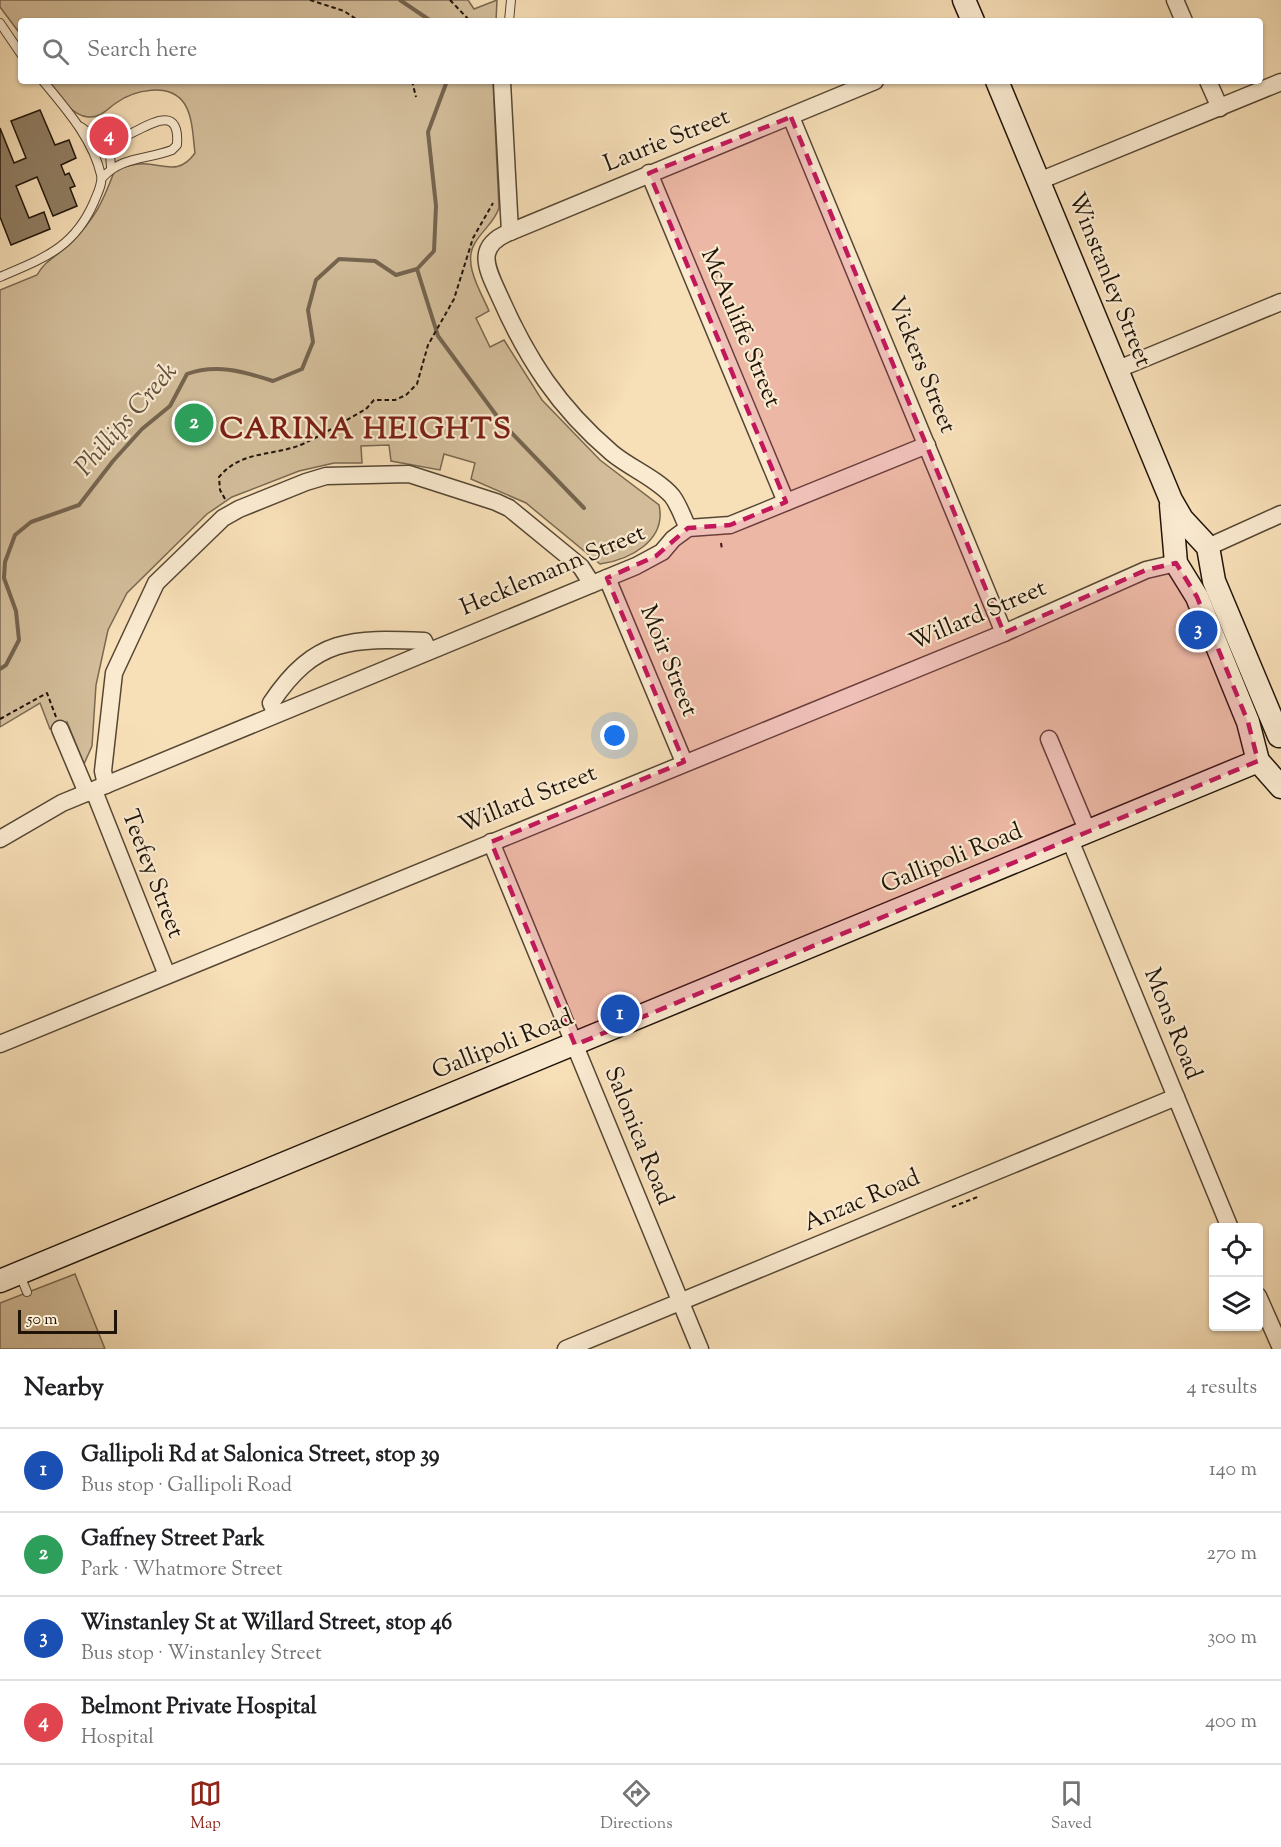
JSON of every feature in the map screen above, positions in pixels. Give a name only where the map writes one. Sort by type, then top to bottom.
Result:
[{"type":"street","points":[[964,0],[972,18]]},
{"type":"street","points":[[1175,0],[1183,18]]},
{"type":"street","points":[[1039,181],[1281,82]]},
{"type":"street","points":[[502,84],[510,232]]},
{"type":"street","name":"Laurie Street","points":[[688,528],[671,496],[599,442],[556,397],[519,341],[487,268],[486,253],[493,242],[510,232],[868,84]]},
{"type":"street","name":"Winstanley Street","points":[[998,84],[1171,500],[1206,549],[1214,581],[1280,736],[1268,736],[1265,762]]},
{"type":"street","points":[[1209,84],[1220,108]]},
{"type":"street","name":"Vickers Street","points":[[791,117],[1004,633]]},
{"type":"street","name":"McAuliffe Street","points":[[649,173],[786,502]]},
{"type":"street","points":[[1116,370],[1281,302]]},
{"type":"street","points":[[688,528],[730,525],[927,445]]},
{"type":"street","name":"Moir Street","points":[[232,512],[316,478],[410,474],[509,508],[600,581],[684,762]]},
{"type":"street","name":"Winstanley Street","points":[[1171,500],[1178,562],[1265,762],[1281,787]]},
{"type":"street","points":[[96,790],[103,771],[112,685],[118,662],[156,583],[232,512]]},
{"type":"street","points":[[1206,549],[1281,514]]},
{"type":"street","name":"Hecklemann Street","points":[[0,839],[38,816],[96,790],[656,556],[688,528]]},
{"type":"street","points":[[1188,539],[1206,549],[1200,573],[1178,562],[1178,546],[1188,539]]},
{"type":"street","name":"Willard Street","points":[[0,1044],[684,762],[1004,633],[1146,570],[1178,562]]},
{"type":"street","points":[[276,714],[272,703],[281,689],[303,665],[326,649],[349,641],[370,639],[424,641],[428,650]]},
{"type":"street","name":"Teefey Street","points":[[60,729],[96,790],[166,975]]},
{"type":"street","points":[[1049,739],[1079,836]]},
{"type":"street","name":"Gallipoli Road","points":[[16,1282],[575,1044],[1079,836],[1265,762]]},
{"type":"street","name":"Mons Road","points":[[1079,836],[1176,1096],[1228,1223]]},
{"type":"street","name":"Salonica Road","points":[[491,842],[700,1349]]},
{"type":"street","name":"Anzac Road","points":[[566,1349],[1176,1096]]},
{"type":"street","points":[[1263,1307],[1281,1348]]},
{"type":"lane","points":[[509,18],[511,0]]},
{"type":"lane","points":[[0,23],[18,50]]},
{"type":"lane","points":[[45,84],[76,123],[96,159],[102,178]]},
{"type":"lane","points":[[0,277],[45,258],[69,242],[87,217],[102,178],[111,167],[125,160],[172,150],[177,145],[178,136],[173,124],[167,119],[157,119],[104,144]]},
{"type":"lane","points":[[76,123],[104,144],[110,155],[111,167]]},
{"type":"path","points":[[310,0],[344,11],[354,18]]},
{"type":"path","points":[[450,0],[467,18]]},
{"type":"path","points":[[413,84],[416,97]]},
{"type":"path","points":[[232,512],[220,490],[219,477],[230,465],[243,458],[303,444],[366,409],[374,400],[395,400],[406,395],[417,384],[428,345],[454,299],[473,238],[494,201]]},
{"type":"path","points":[[721,543],[722,550]]},
{"type":"path","points":[[0,718],[47,693],[60,729]]},
{"type":"highlighted area","points":[[791,117],[1004,633],[1146,570],[1176,563],[1197,597],[1248,722],[1258,761],[575,1045],[491,842],[684,762],[607,578],[656,556],[688,528],[730,525],[786,502],[649,173]]},
{"type":"shaded area","points":[[0,0],[468,0],[474,9],[497,0],[496,18],[18,18],[18,31],[0,7]]},
{"type":"shaded area","points":[[50,84],[493,84],[499,208],[478,238],[472,251],[474,277],[489,311],[476,318],[490,347],[504,340],[542,400],[600,460],[659,505],[660,518],[651,538],[634,553],[600,564],[526,503],[471,479],[475,463],[444,454],[440,470],[391,461],[389,445],[361,446],[362,463],[334,463],[299,471],[232,497],[207,514],[127,593],[108,630],[96,685],[92,746],[84,764],[67,722],[50,729],[40,703],[0,727],[0,290],[37,275],[48,261],[71,243],[97,210],[114,172],[138,164],[178,166],[184,164],[195,153],[187,108],[178,96],[170,92],[151,90],[141,92],[123,98],[100,115],[88,117],[76,113]]},
{"type":"shaded area","points":[[75,1274],[105,1349],[0,1349],[0,1303]]},
{"type":"building","points":[[40,110],[55,145],[69,140],[76,158],[61,165],[65,175],[69,173],[75,186],[70,188],[77,206],[53,216],[37,177],[16,186],[29,218],[44,212],[50,229],[11,245],[0,217],[0,128],[14,163],[26,158],[11,121]]},
{"type":"waterway","name":"Phillips Creek","points":[[400,0],[427,18]]},
{"type":"waterway","name":"Phillips Creek","points":[[0,669],[6,665],[19,640],[16,611],[4,578],[5,562],[15,535],[31,522],[79,505],[113,461],[142,429],[170,406],[187,374],[220,369],[273,381],[302,369],[313,342],[308,310],[316,280],[339,259],[375,261],[396,275],[417,269],[434,251],[436,206],[428,132],[446,84]]},
{"type":"waterway","points":[[417,269],[438,336],[502,423],[584,508]]},
{"type":"place","name":"Belmont Private Hospital","points":[[109,136]]},
{"type":"place","name":"Gaffney Street Park","points":[[194,423]]},
{"type":"place","name":"Winstanley St at Willard Street, stop 46","points":[[1198,630]]},
{"type":"place","name":"Gallipoli Rd at Salonica Street, stop 39","points":[[620,1014]]},
{"type":"district","name":"CARINA HEIGHTS","points":[[366,430]]}]
